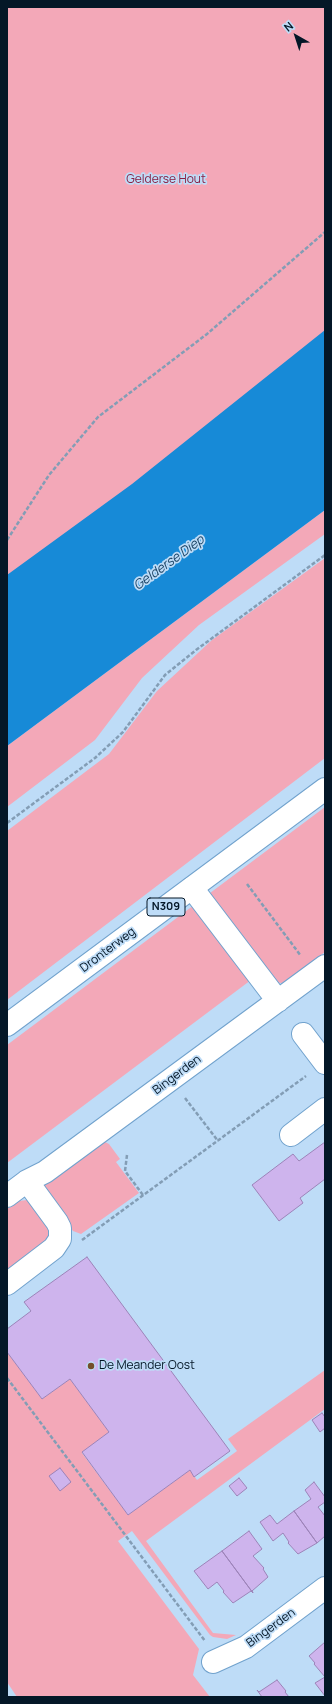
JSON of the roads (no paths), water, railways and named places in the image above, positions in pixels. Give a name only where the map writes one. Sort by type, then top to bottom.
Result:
[{"type":"street","name":"Dronterweg","points":[[7,1025],[325,789]]},
{"type":"street","points":[[192,888],[278,1000]]},
{"type":"street","name":"Bingerden","points":[[7,1196],[27,1181],[45,1172],[320,970]]},
{"type":"street","points":[[303,1034],[325,1062]]},
{"type":"street","points":[[291,1135],[325,1109]]},
{"type":"street","points":[[7,1284],[54,1248],[60,1238],[60,1228],[57,1222],[27,1181]]},
{"type":"street","name":"Bingerden","points":[[213,1662],[246,1647],[325,1588]]},
{"type":"water","name":"Gelderse Diep","points":[[325,330],[325,510],[7,746],[7,575],[132,484]]},
{"type":"place","name":"De Meander Oost","points":[[91,1366]]},
{"type":"park label","name":"Gelderse Hout","points":[[166,180]]}]
